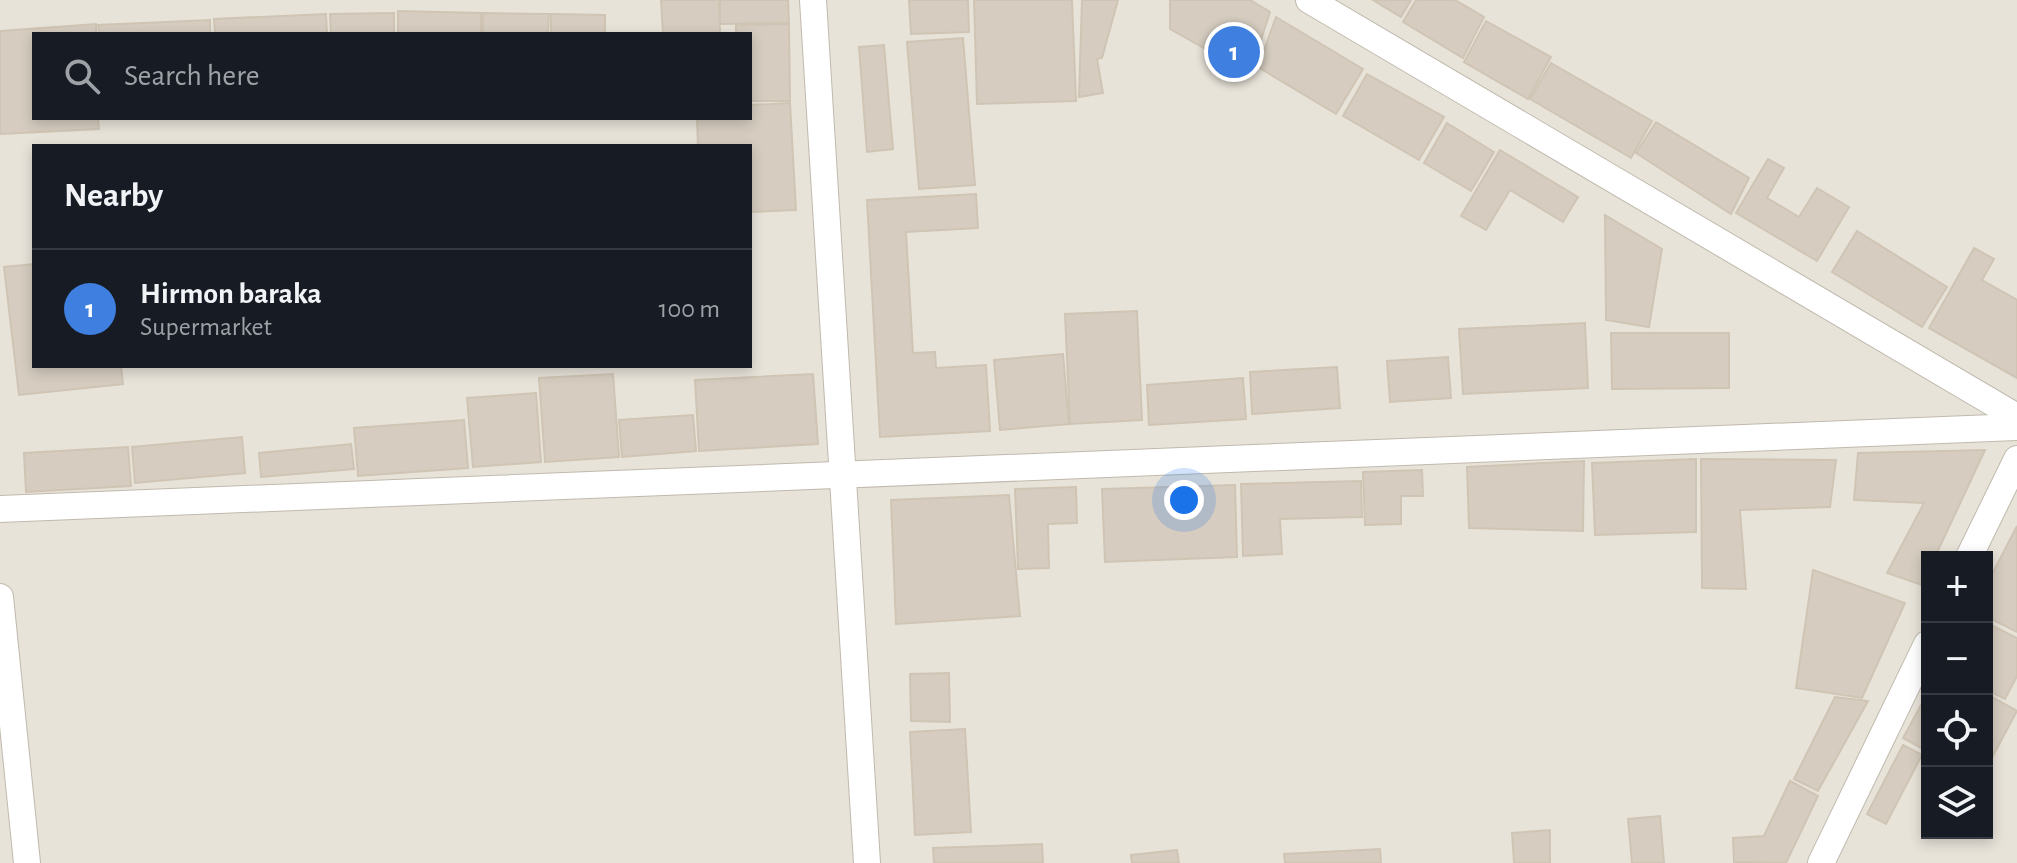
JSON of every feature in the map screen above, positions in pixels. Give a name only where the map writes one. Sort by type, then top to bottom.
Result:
[{"type":"street","points":[[813,0],[867,863]]},
{"type":"street","points":[[1309,0],[2017,417]]},
{"type":"street","points":[[0,509],[2017,427]]},
{"type":"street","points":[[1972,551],[2017,459]]},
{"type":"street","points":[[0,597],[27,863]]},
{"type":"street","points":[[1821,863],[1921,656]]},
{"type":"shaded area","points":[[0,0],[2017,0],[2017,863],[0,863]]},
{"type":"building","points":[[661,0],[719,0],[720,32],[663,32]]},
{"type":"building","points":[[720,0],[788,0],[789,23],[720,24]]},
{"type":"building","points":[[909,0],[968,0],[969,32],[911,34]]},
{"type":"building","points":[[974,0],[1072,0],[1076,101],[977,104]]},
{"type":"building","points":[[1082,0],[1118,0],[1102,58],[1097,59],[1103,93],[1079,97]]},
{"type":"building","points":[[1170,0],[1250,0],[1270,12],[1250,74],[1170,29]]},
{"type":"building","points":[[1373,0],[1411,0],[1401,17]]},
{"type":"building","points":[[1416,0],[1455,0],[1484,17],[1463,58],[1403,22]]},
{"type":"building","points":[[398,11],[481,13],[481,32],[398,32]]},
{"type":"building","points":[[394,13],[394,32],[331,32],[330,14]]},
{"type":"building","points":[[483,13],[549,14],[548,32],[483,32]]},
{"type":"building","points":[[326,14],[327,32],[215,32],[214,19]]},
{"type":"building","points":[[551,14],[605,15],[605,32],[551,32]]},
{"type":"building","points":[[1276,17],[1363,69],[1336,114],[1258,67]]},
{"type":"building","points":[[210,20],[210,32],[99,32],[98,25]]},
{"type":"building","points":[[1486,21],[1551,57],[1528,99],[1464,62]]},
{"type":"building","points":[[96,24],[96,32],[32,32],[32,120],[98,120],[99,129],[0,134],[0,31]]},
{"type":"building","points":[[789,24],[790,101],[752,101],[752,32],[736,32],[736,25]]},
{"type":"building","points":[[963,38],[975,185],[919,189],[907,42]]},
{"type":"building","points":[[884,45],[893,149],[867,152],[859,47]]},
{"type":"building","points":[[1551,63],[1652,121],[1631,158],[1530,99]]},
{"type":"building","points":[[1367,74],[1444,117],[1419,160],[1343,116]]},
{"type":"building","points":[[790,103],[796,210],[752,212],[752,144],[698,144],[697,120],[752,120],[752,105]]},
{"type":"building","points":[[1656,122],[1749,178],[1731,214],[1636,153]]},
{"type":"building","points":[[1447,123],[1494,152],[1471,191],[1424,163]]},
{"type":"building","points":[[1500,150],[1578,197],[1563,222],[1510,190],[1486,230],[1461,216]]},
{"type":"building","points":[[1768,159],[1784,168],[1767,198],[1799,217],[1817,188],[1849,207],[1817,261],[1736,213]]},
{"type":"building","points":[[976,194],[978,228],[906,232],[913,353],[935,352],[936,368],[986,365],[990,431],[880,437],[867,200]]},
{"type":"building","points":[[1605,215],[1662,249],[1649,327],[1606,320]]},
{"type":"building","points":[[1857,231],[1947,287],[1922,327],[1832,272]]},
{"type":"building","points":[[1974,248],[1994,259],[1982,280],[2017,300],[2017,378],[1929,328]]},
{"type":"building","points":[[32,264],[32,368],[121,368],[123,384],[19,395],[4,267]]},
{"type":"building","points":[[1137,311],[1142,420],[1070,424],[1065,314]]},
{"type":"building","points":[[1585,323],[1588,388],[1463,394],[1459,329]]},
{"type":"building","points":[[1611,333],[1729,333],[1729,388],[1612,389]]},
{"type":"building","points":[[1063,354],[1069,424],[1000,430],[994,360]]},
{"type":"building","points":[[1448,357],[1451,398],[1390,402],[1387,361]]},
{"type":"building","points":[[1337,367],[1340,408],[1252,414],[1250,372]]},
{"type":"building","points":[[613,374],[619,457],[545,462],[539,378]]},
{"type":"building","points":[[813,374],[818,444],[699,451],[695,380]]},
{"type":"building","points":[[1243,378],[1246,419],[1149,425],[1147,385]]},
{"type":"building","points":[[536,393],[541,462],[473,467],[467,398]]},
{"type":"building","points":[[693,415],[696,451],[622,457],[619,420]]},
{"type":"building","points":[[464,420],[468,468],[358,476],[354,428]]},
{"type":"building","points":[[242,437],[245,473],[135,483],[132,447]]},
{"type":"building","points":[[351,444],[354,469],[261,477],[259,453]]},
{"type":"building","points":[[128,447],[131,486],[26,492],[24,453]]},
{"type":"building","points":[[1985,450],[1938,551],[1921,551],[1921,585],[1887,573],[1924,503],[1854,500],[1858,453]]},
{"type":"building","points":[[1696,459],[1696,532],[1595,535],[1592,463]]},
{"type":"building","points":[[1701,459],[1836,460],[1830,507],[1740,510],[1746,589],[1702,588]]},
{"type":"building","points":[[1584,461],[1583,531],[1469,528],[1467,467]]},
{"type":"building","points":[[1422,470],[1423,496],[1401,496],[1401,524],[1365,525],[1363,472]]},
{"type":"building","points":[[1361,481],[1362,517],[1280,519],[1282,554],[1243,556],[1241,484]]},
{"type":"building","points":[[1235,485],[1237,557],[1105,562],[1102,489]]},
{"type":"building","points":[[1076,487],[1077,523],[1048,524],[1049,568],[1018,569],[1015,489]]},
{"type":"building","points":[[1009,495],[1020,616],[896,624],[891,500]]},
{"type":"building","points":[[2017,526],[2017,632],[1993,620],[1993,572]]},
{"type":"building","points":[[1813,570],[1905,603],[1862,698],[1796,688]]},
{"type":"building","points":[[1993,626],[2017,638],[2017,676],[2005,699],[1993,693]]},
{"type":"building","points":[[949,673],[950,722],[911,721],[910,674]]},
{"type":"building","points":[[1835,697],[1868,701],[1818,791],[1794,779]]},
{"type":"building","points":[[1993,697],[2017,711],[1993,756]]},
{"type":"building","points":[[1921,705],[1921,748],[1903,738]]},
{"type":"building","points":[[965,729],[971,832],[915,835],[910,732]]},
{"type":"building","points":[[1903,745],[1921,754],[1886,824],[1867,814]]},
{"type":"building","points":[[1790,781],[1818,796],[1786,863],[1734,862],[1733,838],[1764,836]]},
{"type":"building","points":[[1660,816],[1664,863],[1632,863],[1628,819]]},
{"type":"building","points":[[1550,830],[1550,863],[1514,863],[1512,833]]},
{"type":"building","points":[[1042,844],[1043,863],[934,863],[933,848]]},
{"type":"building","points":[[1380,849],[1381,863],[1285,863],[1284,854]]},
{"type":"building","points":[[1177,850],[1179,863],[1132,863],[1131,855]]},
{"type":"place","name":"Hirmon baraka","points":[[1234,52]]}]
